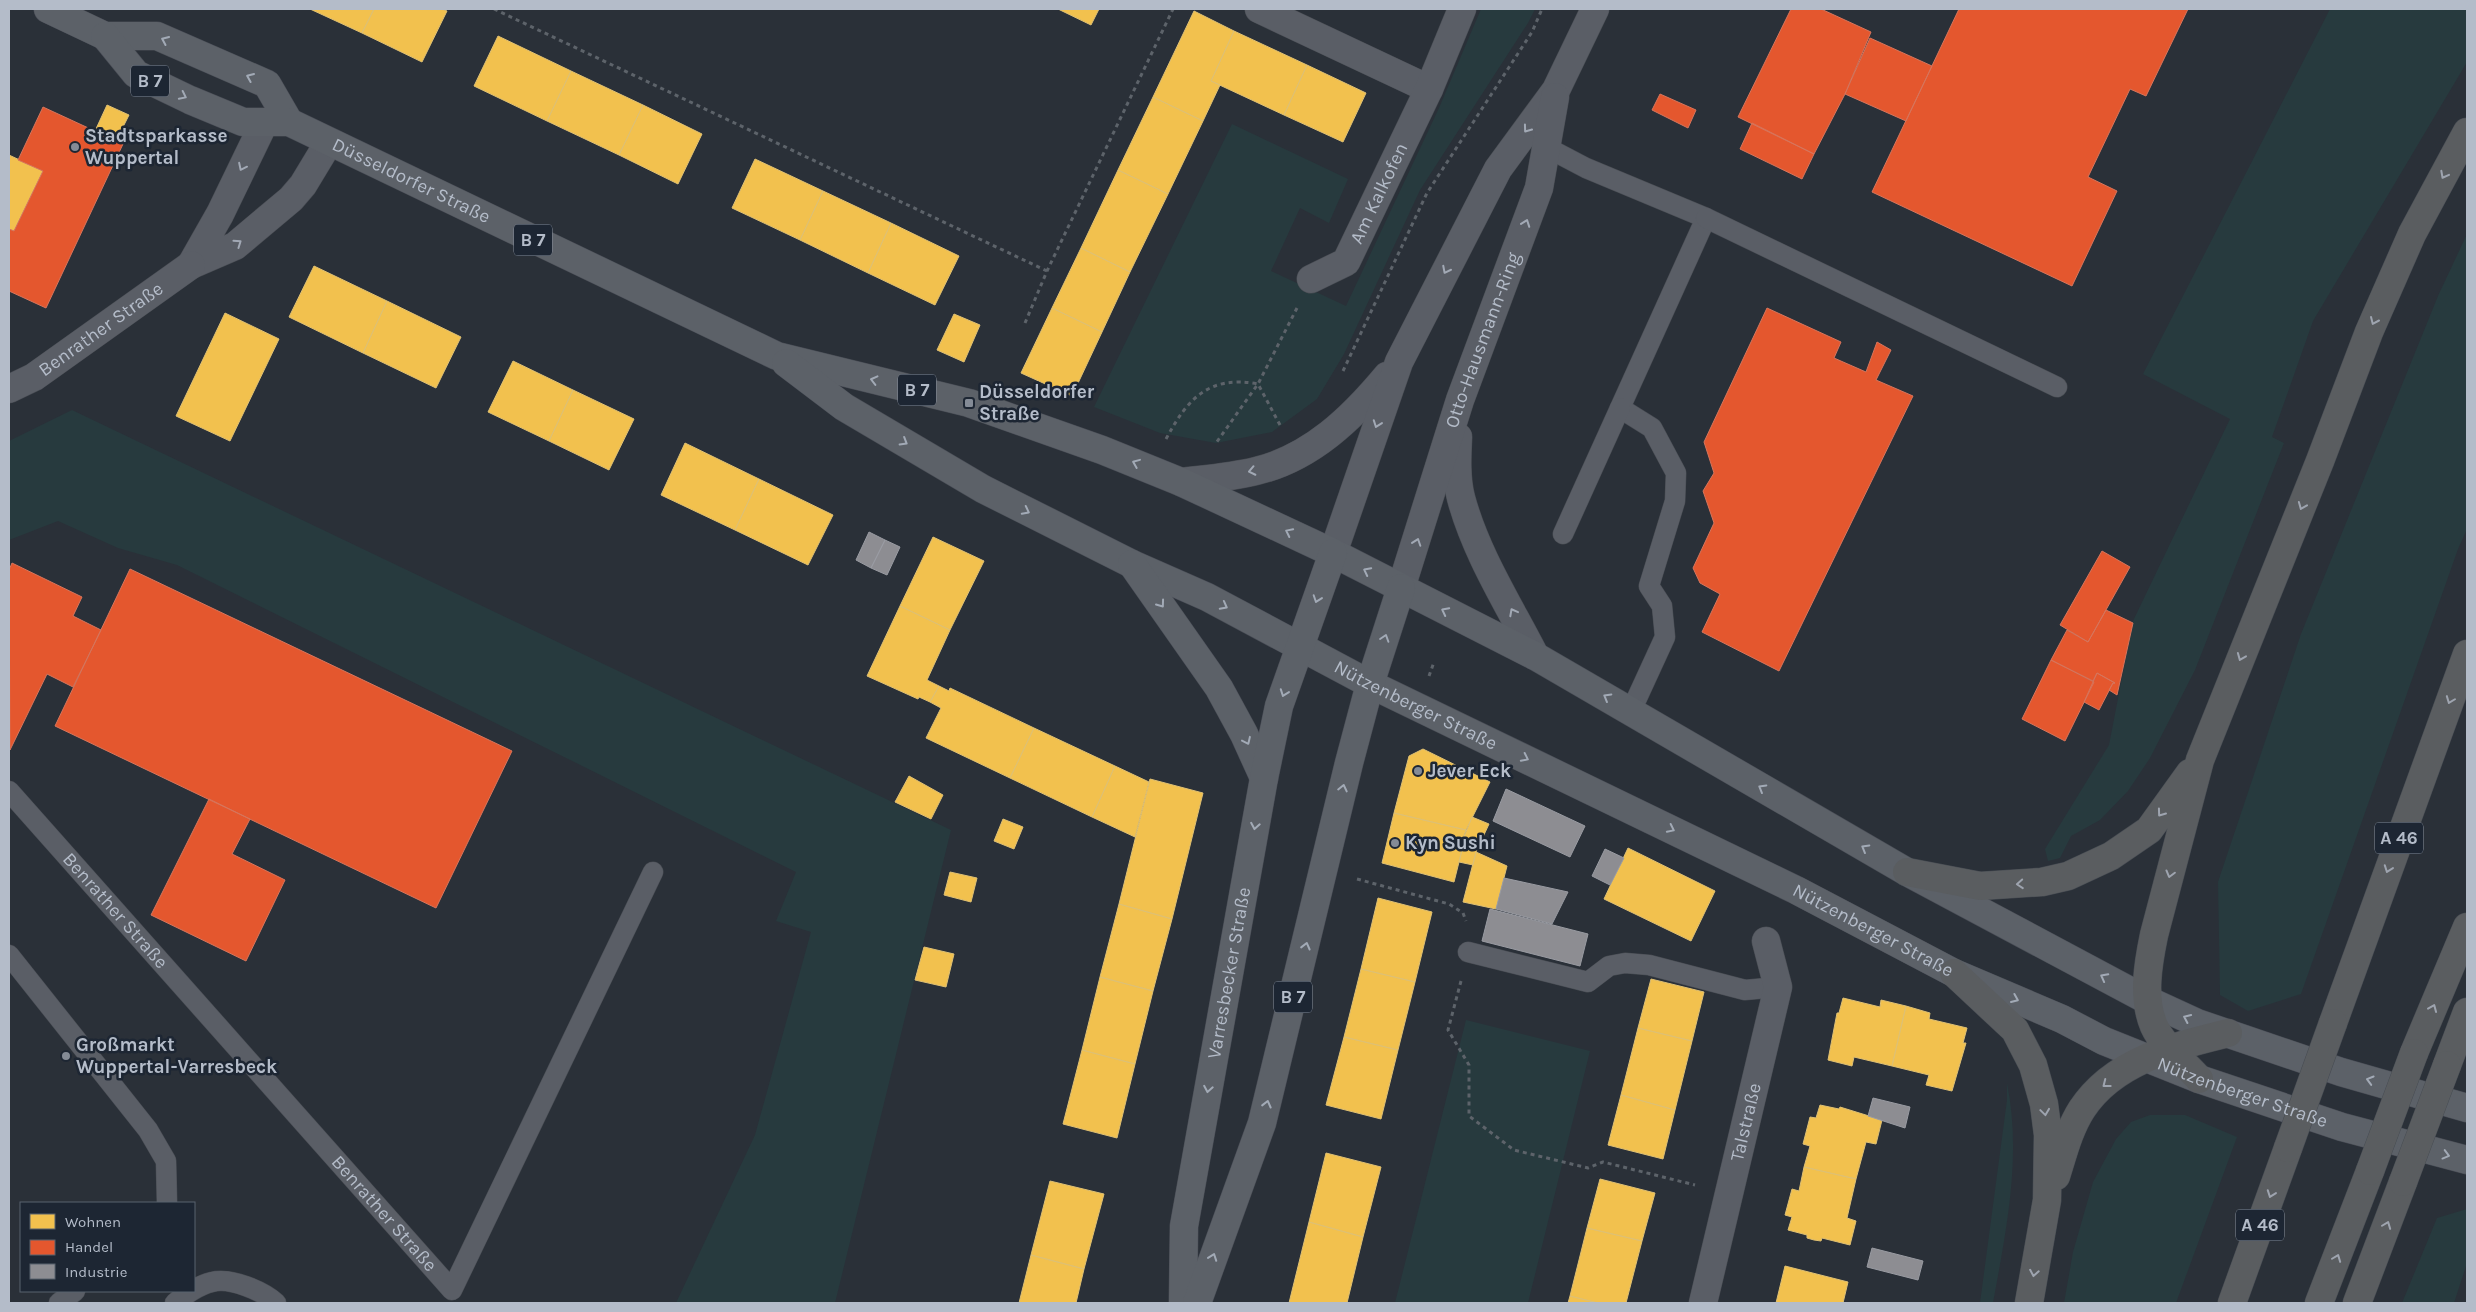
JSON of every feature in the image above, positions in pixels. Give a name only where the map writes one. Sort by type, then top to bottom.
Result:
[{"type":"highway","points":[[2199,1079],[2159,1053],[2147,1000],[2149,958],[2154,935],[2200,760],[2320,461],[2369,332],[2412,234],[2467,132]]},
{"type":"highway","name":"A 46","points":[[2232,1303],[2467,654]]},
{"type":"highway","points":[[1907,872],[1980,886],[2042,882],[2068,876],[2111,856],[2149,830],[2200,760]]},
{"type":"highway","points":[[2319,1303],[2414,1053],[2467,927]]},
{"type":"highway","points":[[1954,973],[2015,1030],[2033,1065],[2044,1104],[2048,1135],[2047,1200],[2029,1303]]},
{"type":"highway","points":[[2357,1303],[2467,1012]]},
{"type":"highway","points":[[2047,1200],[2071,1131],[2092,1095],[2108,1083],[2159,1053],[2228,1033]]},
{"type":"main road","name":"Düsseldorfer Straße","points":[[48,9],[105,36],[157,36],[267,84],[277,123]]},
{"type":"main road","name":"Düsseldorfer Straße","points":[[105,36],[136,74],[243,122],[277,123],[329,142],[777,356],[844,407],[983,489],[1132,564],[1208,597],[1300,647]]},
{"type":"main road","name":"Düsseldorfer Straße","points":[[777,356],[969,403],[1102,450],[1181,482],[1333,553]]},
{"type":"main road","points":[[1333,553],[1535,656],[1907,872],[2147,1000],[2197,1023],[2341,1072],[2467,1108]]},
{"type":"main road","name":"Varresbecker Straße","points":[[1182,1303],[1184,1226],[1264,778],[1279,706],[1333,553]]},
{"type":"main road","name":"B 7","points":[[1132,564],[1219,688],[1244,734],[1264,778]]},
{"type":"main road","name":"B 7","points":[[1197,1303],[1262,1123],[1370,684],[1401,588]]},
{"type":"main road","name":"Nützenberger Straße","points":[[1300,647],[1370,684],[1796,890],[1886,935],[1954,973],[2159,1053]]},
{"type":"main road","name":"Nützenberger Straße","points":[[2199,1079],[2342,1127],[2467,1160]]},
{"type":"street","points":[[1259,9],[1429,89]]},
{"type":"street","name":"Am Kalkofen","points":[[1310,278],[1346,262],[1429,89],[1462,9]]},
{"type":"street","name":"Otto-Hausmann-Ring","points":[[1333,553],[1399,362],[1498,169],[1556,90],[1595,9]]},
{"type":"street","name":"Otto-Hausmann-Ring","points":[[1401,588],[1460,400],[1539,188],[1556,90]]},
{"type":"street","name":"Benrather Straße","points":[[191,265],[220,214],[277,123]]},
{"type":"street","name":"Benrather Straße","points":[[9,389],[34,377],[191,265],[235,246],[291,199],[303,185],[329,142]]},
{"type":"street","points":[[1181,482],[1257,471],[1298,456],[1337,429],[1366,401],[1399,362]]},
{"type":"street","points":[[1460,400],[1457,460],[1461,497],[1478,545],[1535,656]]},
{"type":"street","name":"Talstraße","points":[[1703,1303],[1778,987],[1766,941]]},
{"type":"lane","points":[[1546,147],[1586,168],[1706,218],[2057,387]]},
{"type":"lane","points":[[1563,534],[1706,218]]},
{"type":"lane","points":[[1620,408],[1652,428],[1676,473],[1675,501],[1649,586],[1662,606],[1665,638],[1631,711]]},
{"type":"lane","name":"Benrather Straße","points":[[9,791],[452,1290],[653,872]]},
{"type":"lane","points":[[1468,952],[1588,982],[1609,966],[1625,963],[1649,965],[1745,990],[1778,987]]},
{"type":"lane","points":[[9,954],[148,1130],[166,1161],[167,1202]]},
{"type":"lane","points":[[195,1290],[212,1281],[238,1283],[268,1296],[276,1303]]},
{"type":"lane","points":[[59,1303],[74,1292]]},
{"type":"lane","points":[[175,1303],[191,1292]]},
{"type":"path","points":[[494,9],[1047,271]]},
{"type":"path","points":[[1025,323],[1047,271],[1174,9]]},
{"type":"path","points":[[1340,377],[1427,193],[1532,32],[1542,9]]},
{"type":"path","points":[[1212,449],[1258,384],[1284,336],[1310,278]]},
{"type":"path","points":[[1166,440],[1178,418],[1193,397],[1218,384],[1245,382],[1258,384]]},
{"type":"path","points":[[1258,384],[1285,433]]},
{"type":"path","points":[[1352,878],[1449,904],[1463,913],[1471,933],[1448,1030],[1469,1065],[1469,1116],[1514,1150],[1588,1168],[1603,1162],[1730,1193]]},
{"type":"green space","points":[[1481,9],[1535,9],[1528,23],[1420,190],[1344,354],[1317,399],[1272,432],[1216,443],[1160,433],[1094,407],[1232,124],[1348,179],[1329,223],[1300,208],[1271,271],[1346,306],[1439,108]]},
{"type":"green space","points":[[2330,9],[2467,9],[2467,62],[2313,321],[2272,437],[2284,443],[2195,670],[2150,758],[2128,791],[2100,820],[2071,836],[2060,858],[2048,861],[2045,849],[2109,745],[2133,621],[2230,419],[2143,374]]},
{"type":"green space","points":[[2467,234],[2467,529],[2458,549],[2301,994],[2248,1011],[2220,995],[2218,882],[2301,634],[2438,296]]},
{"type":"green space","points":[[72,410],[951,830],[835,1303],[676,1303],[755,1135],[811,932],[776,921],[796,872],[177,565],[118,548],[58,521],[9,540],[9,441]]},
{"type":"green space","points":[[1466,1020],[1590,1051],[1528,1303],[1395,1303]]},
{"type":"green space","points":[[2007,1083],[2013,1138],[2013,1166],[2007,1221],[1993,1303],[1980,1303],[2007,1100]]},
{"type":"green space","points":[[2150,1115],[2185,1115],[2237,1137],[2176,1303],[2064,1303],[2073,1252],[2093,1182],[2116,1139],[2131,1122]]},
{"type":"green space","points":[[2467,1209],[2467,1263],[2454,1303],[2402,1303],[2437,1218]]},
{"type":"building: Wohnen","points":[[310,9],[374,9],[362,33]]},
{"type":"building: Wohnen","points":[[374,9],[442,9],[447,11],[422,62],[362,33]]},
{"type":"building: Wohnen","points":[[1058,9],[1099,9],[1091,25]]},
{"type":"building: Wohnen","points":[[1194,11],[1234,31],[1211,81],[1220,85],[1203,121],[1153,97]]},
{"type":"building: Wohnen","points":[[1234,31],[1307,65],[1284,115],[1211,81]]},
{"type":"building: Wohnen","points":[[498,36],[571,71],[547,121],[474,86]]},
{"type":"building: Wohnen","points":[[1307,65],[1366,93],[1343,142],[1284,115]]},
{"type":"building: Wohnen","points":[[571,71],[643,105],[619,155],[547,121]]},
{"type":"building: Wohnen","points":[[1153,97],[1203,121],[1168,194],[1118,170]]},
{"type":"building: Wohnen","points":[[107,105],[129,115],[116,141],[95,131]]},
{"type":"building: Wohnen","points":[[643,105],[702,134],[678,184],[619,155]]},
{"type":"building: Wohnen","points":[[9,155],[43,171],[14,231],[9,229]]},
{"type":"building: Wohnen","points":[[755,159],[823,191],[800,240],[732,208]]},
{"type":"building: Wohnen","points":[[1118,170],[1168,194],[1130,272],[1081,248]]},
{"type":"building: Wohnen","points":[[823,191],[891,223],[868,273],[800,240]]},
{"type":"building: Wohnen","points":[[891,223],[959,256],[935,305],[868,273]]},
{"type":"building: Wohnen","points":[[1081,248],[1130,272],[1102,332],[1052,308]]},
{"type":"building: Wohnen","points":[[314,266],[387,301],[363,353],[289,317]]},
{"type":"building: Wohnen","points":[[387,301],[461,337],[436,388],[363,353]]},
{"type":"building: Wohnen","points":[[1052,308],[1102,332],[1072,396],[1021,373]]},
{"type":"building: Wohnen","points":[[225,313],[279,339],[230,441],[176,416]]},
{"type":"building: Wohnen","points":[[954,314],[980,325],[964,362],[937,350]]},
{"type":"building: Wohnen","points":[[513,361],[573,390],[549,441],[488,412]]},
{"type":"building: Wohnen","points":[[573,390],[634,419],[609,470],[549,441]]},
{"type":"building: Wohnen","points":[[685,443],[759,479],[735,530],[661,495]]},
{"type":"building: Wohnen","points":[[759,479],[833,515],[808,565],[735,530]]},
{"type":"building: Wohnen","points":[[933,537],[984,561],[950,630],[900,606]]},
{"type":"building: Wohnen","points":[[900,606],[950,630],[927,680],[939,686],[930,702],[919,697],[918,699],[867,676]]},
{"type":"building: Wohnen","points":[[939,686],[949,691],[950,688],[1034,728],[1010,778],[926,738],[941,708],[930,702]]},
{"type":"building: Wohnen","points":[[1034,728],[1115,766],[1092,817],[1010,778]]},
{"type":"building: Wohnen","points":[[1423,749],[1490,782],[1466,830],[1394,813],[1409,756]]},
{"type":"building: Wohnen","points":[[1115,766],[1149,782],[1135,837],[1092,817]]},
{"type":"building: Wohnen","points":[[909,776],[943,795],[931,819],[895,802]]},
{"type":"building: Wohnen","points":[[1150,779],[1203,793],[1172,919],[1119,904]]},
{"type":"building: Wohnen","points":[[1394,813],[1466,830],[1459,849],[1462,850],[1454,882],[1382,863]]},
{"type":"building: Wohnen","points":[[1472,817],[1489,824],[1476,852],[1473,865],[1459,862],[1462,850],[1459,849]]},
{"type":"building: Wohnen","points":[[1003,819],[1023,827],[1014,849],[994,841]]},
{"type":"building: Wohnen","points":[[1628,848],[1715,891],[1691,941],[1604,899]]},
{"type":"building: Wohnen","points":[[1476,852],[1507,866],[1496,909],[1463,902]]},
{"type":"building: Wohnen","points":[[950,872],[977,878],[971,902],[944,895]]},
{"type":"building: Wohnen","points":[[1378,898],[1432,912],[1415,982],[1361,969]]},
{"type":"building: Wohnen","points":[[1119,904],[1172,919],[1153,991],[1100,977]]},
{"type":"building: Wohnen","points":[[924,947],[954,954],[946,987],[915,980]]},
{"type":"building: Wohnen","points":[[1361,969],[1415,982],[1398,1050],[1344,1037]]},
{"type":"building: Wohnen","points":[[1100,977],[1153,991],[1135,1064],[1082,1050]]},
{"type":"building: Wohnen","points":[[1651,979],[1704,992],[1692,1041],[1638,1028]]},
{"type":"building: Wohnen","points":[[1843,998],[1880,1007],[1881,1000],[1906,1006],[1892,1066],[1854,1057],[1852,1066],[1828,1060],[1837,1013],[1839,1013]]},
{"type":"building: Wohnen","points":[[1906,1006],[1930,1013],[1929,1019],[1967,1028],[1963,1043],[1966,1043],[1952,1091],[1926,1085],[1929,1075],[1892,1066]]},
{"type":"building: Wohnen","points":[[1638,1028],[1692,1041],[1675,1110],[1621,1095]]},
{"type":"building: Wohnen","points":[[1344,1037],[1398,1050],[1381,1119],[1326,1105]]},
{"type":"building: Wohnen","points":[[1082,1050],[1135,1064],[1117,1138],[1063,1124]]},
{"type":"building: Wohnen","points":[[1621,1095],[1675,1110],[1663,1159],[1608,1145]]},
{"type":"building: Wohnen","points":[[1820,1105],[1839,1109],[1840,1107],[1882,1120],[1876,1144],[1866,1142],[1856,1179],[1804,1167],[1810,1146],[1803,1144],[1810,1117],[1816,1118]]},
{"type":"building: Wohnen","points":[[1326,1153],[1381,1167],[1363,1237],[1309,1222]]},
{"type":"building: Wohnen","points":[[1804,1167],[1856,1179],[1847,1218],[1856,1221],[1850,1245],[1822,1238],[1821,1241],[1814,1240],[1807,1238],[1807,1235],[1788,1230],[1792,1217],[1785,1215],[1792,1189],[1799,1191]]},
{"type":"building: Wohnen","points":[[1600,1179],[1655,1193],[1642,1241],[1587,1228]]},
{"type":"building: Wohnen","points":[[1050,1181],[1104,1194],[1084,1269],[1031,1255]]},
{"type":"building: Wohnen","points":[[1309,1222],[1363,1237],[1347,1303],[1289,1303]]},
{"type":"building: Wohnen","points":[[1587,1228],[1642,1241],[1626,1303],[1598,1303],[1570,1296]]},
{"type":"building: Wohnen","points":[[1031,1255],[1084,1269],[1076,1303],[1019,1303]]},
{"type":"building: Wohnen","points":[[1785,1266],[1848,1282],[1843,1303],[1776,1303]]},
{"type":"building: Wohnen","points":[[1570,1296],[1598,1303],[1568,1303]]},
{"type":"building: Handel","points":[[1791,9],[1821,9],[1871,32],[1845,94],[1814,154],[1738,117]]},
{"type":"building: Handel","points":[[1959,9],[2188,9],[2146,96],[2130,89],[2088,177],[2117,191],[2072,286],[1872,192]]},
{"type":"building: Handel","points":[[1870,38],[1932,66],[1906,121],[1845,94]]},
{"type":"building: Handel","points":[[1660,94],[1696,110],[1688,128],[1652,110]]},
{"type":"building: Handel","points":[[43,107],[123,144],[46,308],[9,291],[9,229],[14,231],[43,171],[18,160]]},
{"type":"building: Handel","points":[[1752,123],[1814,154],[1802,179],[1740,149]]},
{"type":"building: Handel","points":[[1767,308],[1841,342],[1834,358],[1866,372],[1877,342],[1891,350],[1876,380],[1913,396],[1779,671],[1702,632],[1720,594],[1700,583],[1693,568],[1714,523],[1703,491],[1714,473],[1704,442]]},
{"type":"building: Handel","points":[[2102,551],[2130,567],[2088,642],[2060,625]]},
{"type":"building: Handel","points":[[12,563],[82,597],[73,616],[101,630],[73,687],[47,674],[10,750],[9,570]]},
{"type":"building: Handel","points":[[130,569],[512,751],[436,908],[55,726]]},
{"type":"building: Handel","points":[[2106,610],[2133,623],[2117,695],[2109,690],[2113,683],[2115,683],[2097,673],[2093,681],[2051,660],[2067,630],[2088,642]]},
{"type":"building: Handel","points":[[2051,660],[2094,682],[2065,741],[2022,719]]},
{"type":"building: Handel","points":[[2097,673],[2115,683],[2113,683],[2099,710],[2084,702]]},
{"type":"building: Handel","points":[[209,799],[250,819],[232,854],[285,880],[246,961],[151,915]]},
{"type":"building: Industrie","points":[[869,532],[885,540],[871,568],[856,560]]},
{"type":"building: Industrie","points":[[885,540],[900,547],[887,575],[871,568]]},
{"type":"building: Industrie","points":[[1506,789],[1585,826],[1570,857],[1493,821]]},
{"type":"building: Industrie","points":[[1605,849],[1624,858],[1610,885],[1592,876]]},
{"type":"building: Industrie","points":[[1504,878],[1568,892],[1552,924],[1496,909]]},
{"type":"building: Industrie","points":[[1490,909],[1588,934],[1580,966],[1482,941]]},
{"type":"building: Industrie","points":[[1873,1098],[1910,1107],[1905,1128],[1868,1116]]},
{"type":"building: Industrie","points":[[1872,1248],[1923,1261],[1918,1280],[1867,1267]]},
{"type":"place","name":"Stadtsparkasse Wuppertal","points":[[75,147]]},
{"type":"place","name":"Düsseldorfer Straße","points":[[969,403]]},
{"type":"place","name":"Jever Eck","points":[[1418,771]]},
{"type":"place","name":"Kyn Sushi","points":[[1395,843]]},
{"type":"place","name":"Großmarkt Wuppertal-Varresbeck","points":[[66,1056]]}]
